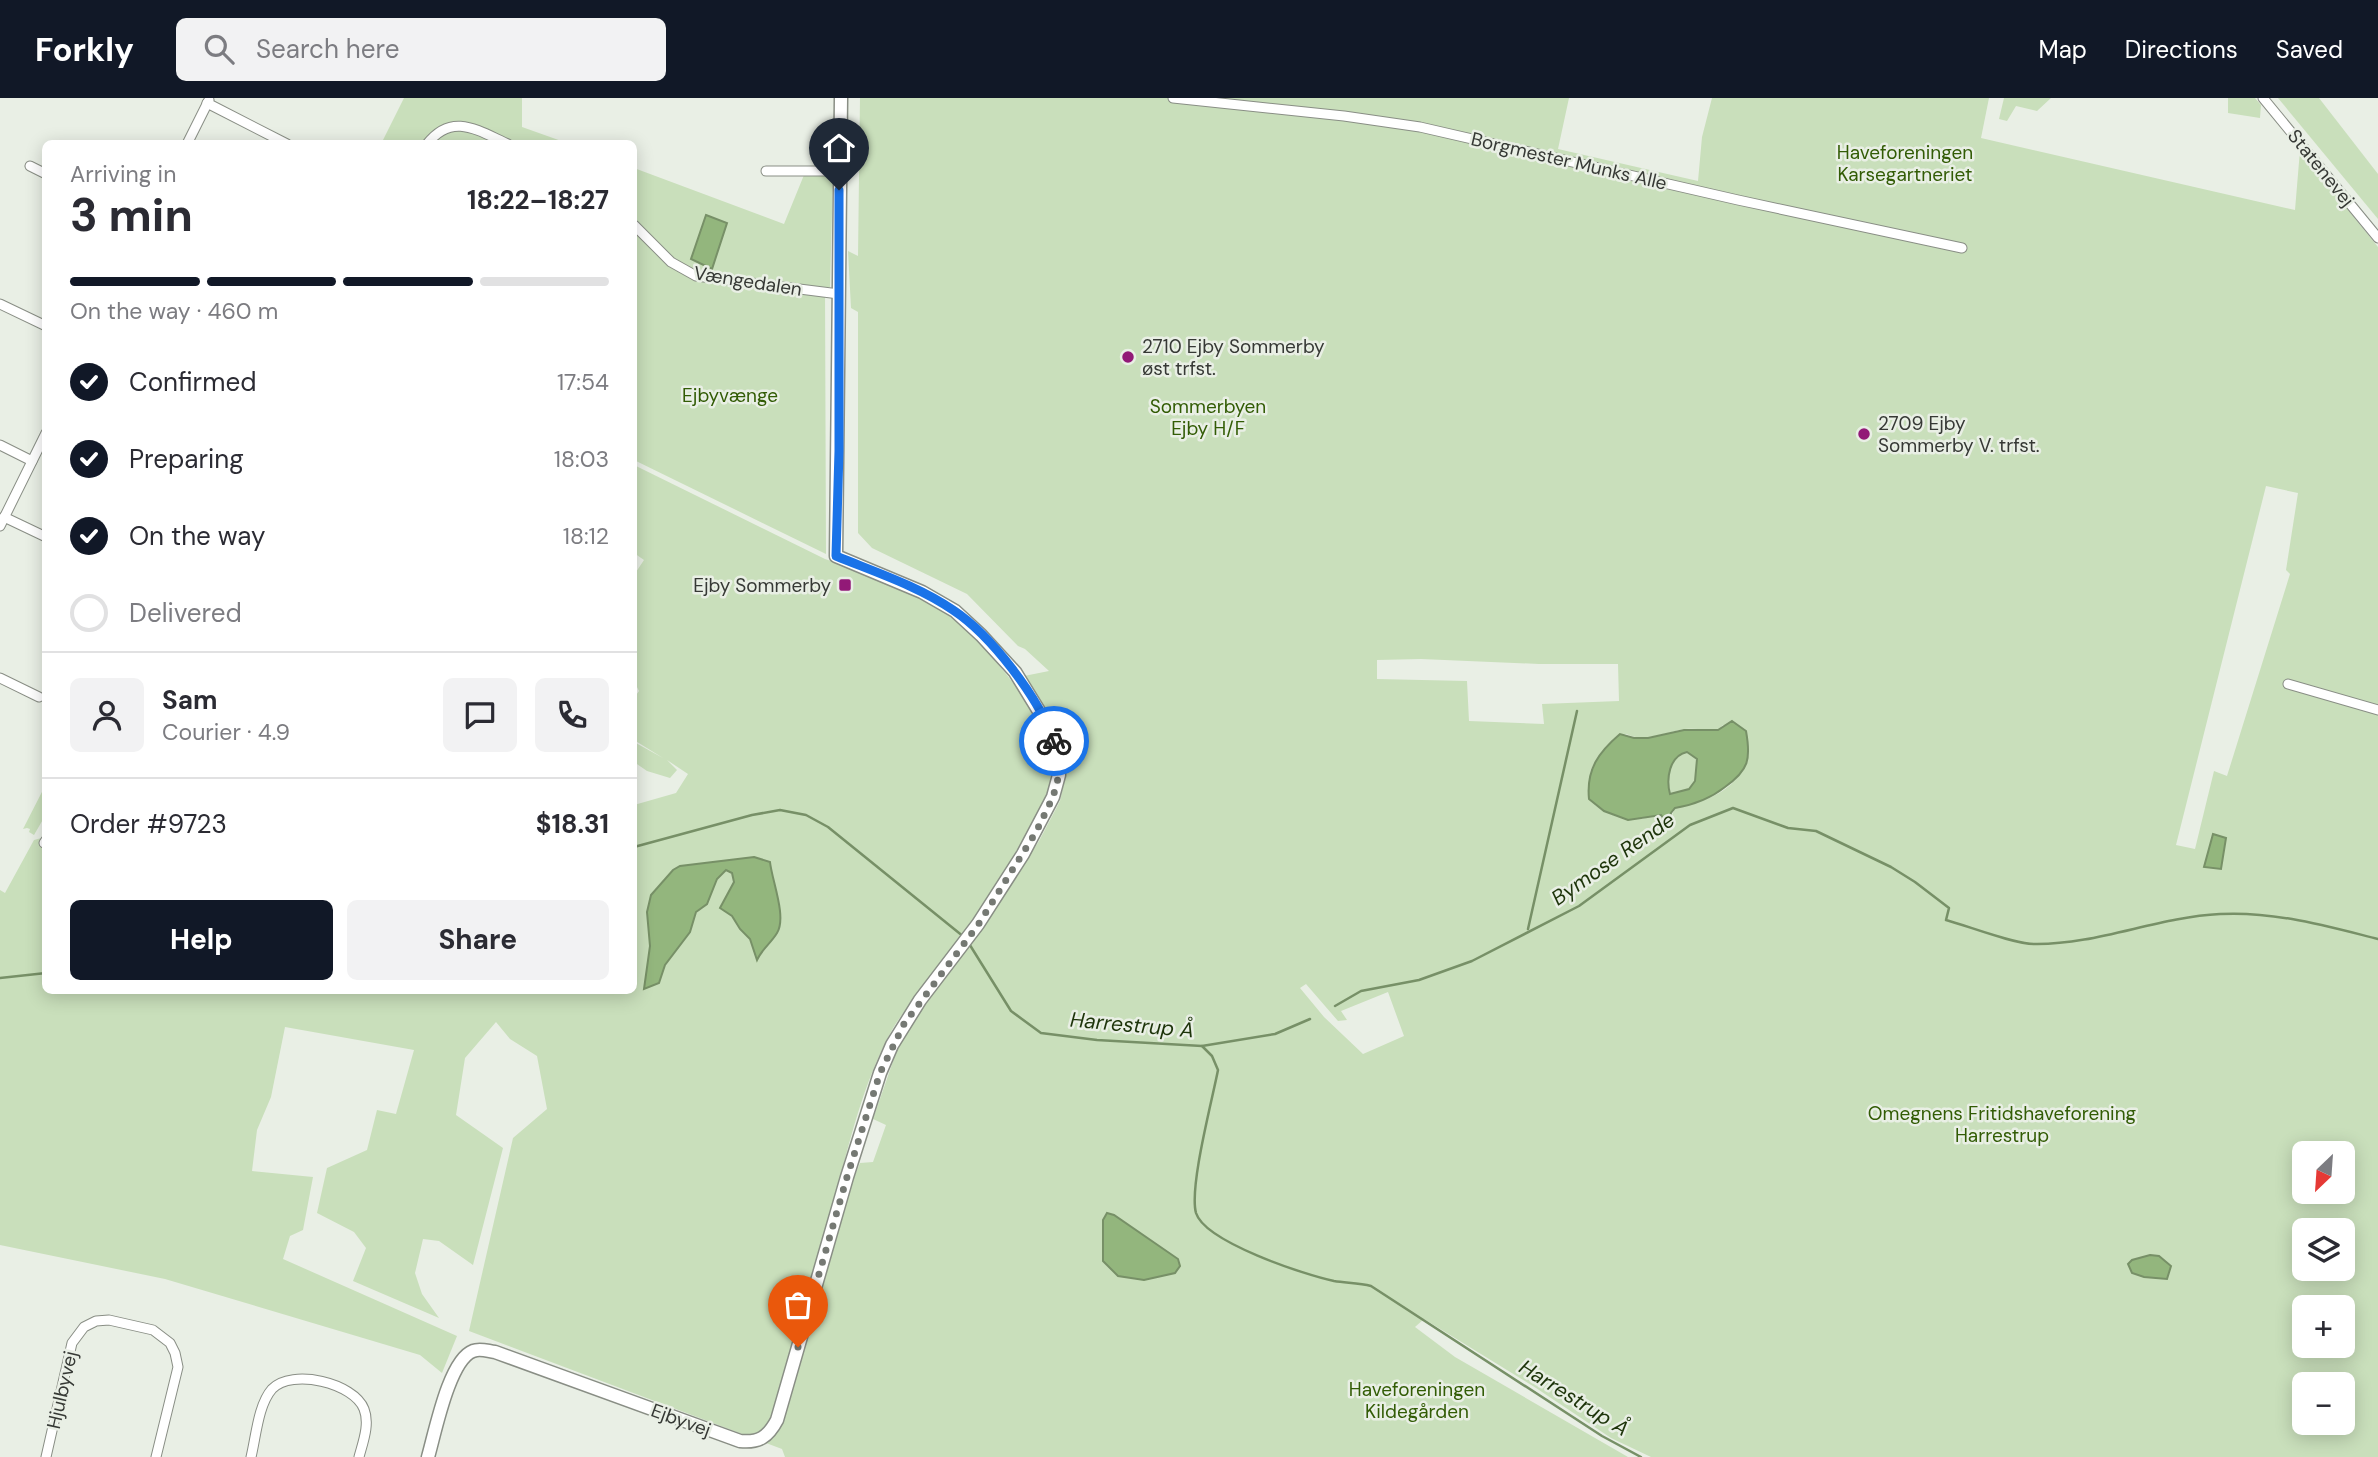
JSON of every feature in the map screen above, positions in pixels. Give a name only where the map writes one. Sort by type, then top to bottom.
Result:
[{"type":"street","points":[[839,294],[841,98]]},
{"type":"street","name":"Borgmester Munks Alle","points":[[1173,98],[1420,127],[1962,248]]},
{"type":"street","name":"Statenevej","points":[[2263,98],[2378,238]]},
{"type":"street","points":[[189,140],[208,101],[281,140]]},
{"type":"street","points":[[431,140],[440,130],[460,125],[498,140]]},
{"type":"street","points":[[30,166],[42,172]]},
{"type":"street","points":[[766,171],[840,171]]},
{"type":"street","name":"Vængedalen","points":[[637,228],[671,262],[696,276],[839,294]]},
{"type":"street","name":"Ejbyvej","points":[[428,1457],[452,1378],[461,1360],[471,1351],[481,1349],[740,1441],[753,1442],[765,1438],[777,1420],[880,1073],[904,1024],[978,925],[1036,832],[1053,797],[1059,775],[1058,753],[1049,729],[1015,672],[955,611],[922,592],[836,556],[839,294]]},
{"type":"street","points":[[0,304],[42,324]]},
{"type":"street","points":[[42,441],[2,522],[42,536]]},
{"type":"street","points":[[0,445],[32,461]]},
{"type":"street","points":[[0,678],[39,697]]},
{"type":"street","points":[[2288,684],[2378,710]]},
{"type":"street","name":"Hjulbyvej","points":[[46,1457],[72,1343],[84,1327],[96,1321],[109,1320],[153,1330],[170,1343],[175,1353],[177,1367],[156,1457]]},
{"type":"street","points":[[251,1457],[268,1395],[281,1382],[294,1378],[336,1386],[347,1390],[360,1401],[366,1423],[359,1457]]},
{"type":"green space","points":[[404,98],[522,98],[522,127],[559,140],[383,140]]},
{"type":"green space","points":[[860,98],[1569,98],[1558,149],[1698,181],[1702,137],[1712,98],[1989,98],[1981,138],[2295,210],[2300,150],[2378,247],[2378,1457],[1651,1457],[1611,1438],[1424,1319],[1415,1327],[1455,1357],[1628,1457],[785,1457],[782,1449],[469,1331],[513,1138],[547,1109],[537,1056],[510,1039],[496,1022],[465,1058],[456,1115],[503,1148],[473,1265],[439,1241],[423,1239],[415,1273],[422,1294],[439,1318],[353,1281],[366,1248],[354,1232],[317,1213],[327,1168],[367,1150],[377,1110],[396,1114],[414,1050],[285,1027],[271,1097],[257,1130],[252,1171],[313,1177],[303,1230],[290,1236],[283,1259],[457,1336],[442,1373],[420,1355],[165,1279],[0,1245],[0,890],[5,893],[34,840],[42,838],[42,994],[637,994],[637,804],[676,793],[688,774],[667,760],[677,770],[670,778],[647,771],[637,764],[637,744],[663,758],[637,742],[637,570],[644,560],[637,555],[637,466],[825,559],[892,584],[941,610],[974,636],[1008,676],[1037,719],[1051,750],[1052,775],[1043,805],[1027,838],[983,907],[899,1019],[882,1050],[858,1114],[834,1201],[842,1207],[860,1163],[873,1162],[886,1125],[873,1119],[898,1047],[920,1012],[974,940],[1039,841],[1060,801],[1066,774],[1060,736],[1024,676],[1049,671],[1018,646],[967,594],[872,548],[858,533],[858,312],[851,308],[848,251],[858,256]],"holes":[[[2266,486],[2298,493],[2286,570],[2290,574],[2227,776],[2214,771],[2195,849],[2176,845]],[[1377,660],[1618,664],[1619,701],[1542,704],[1544,724],[1469,721],[1467,681],[1377,679]],[[1723,725],[1746,731],[1748,748],[1739,775],[1719,793],[1675,808],[1670,820],[1653,815],[1642,819],[1615,816],[1595,805],[1588,789],[1591,769],[1610,742],[1626,734],[1648,737],[1685,729],[1718,730]],[[1306,984],[1338,1021],[1347,1020],[1341,1011],[1388,992],[1404,1036],[1363,1054],[1324,1017],[1300,988]]]},
{"type":"green space","points":[[2004,98],[2051,98],[2037,111],[2016,106],[2007,121],[1999,119]]},
{"type":"green space","points":[[2228,98],[2255,98],[2261,105],[2260,118],[2228,113]]},
{"type":"green space","points":[[2278,98],[2319,98],[2378,174],[2378,219]]},
{"type":"green space","name":"Ejbyvænge","points":[[637,169],[784,224],[804,175],[833,176],[830,287],[825,289],[826,554],[637,461]]},
{"type":"green space","points":[[1687,752],[1697,759],[1695,781],[1689,789],[1670,794],[1670,768],[1676,758]]},
{"type":"green space","points":[[42,792],[42,821],[34,835],[29,832],[30,829],[23,829]]},
{"type":"shaded area","points":[[706,215],[727,223],[712,269],[691,259]]},
{"type":"shaded area","points":[[1732,721],[1746,731],[1748,757],[1744,769],[1733,781],[1714,794],[1675,808],[1670,820],[1661,815],[1628,820],[1604,811],[1589,799],[1592,770],[1600,755],[1620,734],[1648,738],[1684,730],[1718,730]],"holes":[[[1687,752],[1697,759],[1695,781],[1689,789],[1670,794],[1669,775],[1676,758]]]},
{"type":"shaded area","points":[[2213,834],[2226,838],[2221,869],[2204,867]]},
{"type":"shaded area","points":[[754,857],[770,862],[780,918],[777,933],[757,960],[750,939],[732,916],[720,908],[734,882],[732,873],[726,870],[717,879],[707,904],[696,912],[690,932],[665,965],[659,983],[644,989],[650,946],[647,912],[651,895],[673,870],[680,866]]},
{"type":"shaded area","points":[[1107,1213],[1114,1215],[1178,1259],[1180,1266],[1175,1273],[1144,1280],[1118,1276],[1103,1261],[1103,1220]]},
{"type":"shaded area","points":[[2150,1255],[2159,1256],[2171,1266],[2167,1279],[2132,1273],[2128,1264],[2132,1260]]},
{"type":"waterway","points":[[1528,929],[1577,711]]},
{"type":"waterway","name":"Bymose Rende","points":[[1335,1006],[1361,991],[1419,980],[1472,961],[1579,906],[1690,825],[1733,808],[1788,828],[1816,831],[1891,867],[1915,882],[1949,908],[1946,920],[2015,941],[2034,944],[2081,940],[2173,920],[2220,914],[2300,920],[2378,939]]},
{"type":"waterway","name":"Harrestrup Å","points":[[637,846],[752,815],[780,810],[806,815],[828,827],[964,937]]},
{"type":"waterway","name":"Harrestrup Å","points":[[968,942],[1011,1011],[1041,1033],[1097,1040],[1202,1046],[1212,1056],[1218,1070],[1198,1165],[1195,1201],[1196,1213],[1203,1224],[1217,1235],[1258,1256],[1301,1272],[1334,1281],[1371,1286],[1602,1436],[1641,1457]]},
{"type":"waterway","name":"Harrestrup Å","points":[[0,978],[42,973]]},
{"type":"waterway","name":"Bymose Rende","points":[[1202,1046],[1275,1034],[1310,1019]]},
{"type":"way so far","points":[[798,1347],[880,1073],[904,1024],[978,925],[1036,832],[1053,797],[1059,775],[1058,753],[1054,741]]},
{"type":"place","name":"2710 Ejby Sommerby øst trfst.","points":[[1128,357]]},
{"type":"place","name":"2709 Ejby Sommerby V. trfst.","points":[[1864,434]]},
{"type":"place","name":"Ejby Sommerby","points":[[845,585]]},
{"type":"route","points":[[839,190],[839,451],[836,556],[922,592],[955,611],[1015,672],[1054,741]]},
{"type":"park label","name":"Haveforeningen Karsegartneriet","points":[[1905,163]]},
{"type":"park label","name":"Sommerbyen Ejby H/F","points":[[1208,417]]},
{"type":"park label","name":"Omegnens Fritidshaveforening Harrestrup","points":[[2002,1124]]},
{"type":"park label","name":"Haveforeningen Kildegården","points":[[1417,1400]]}]
